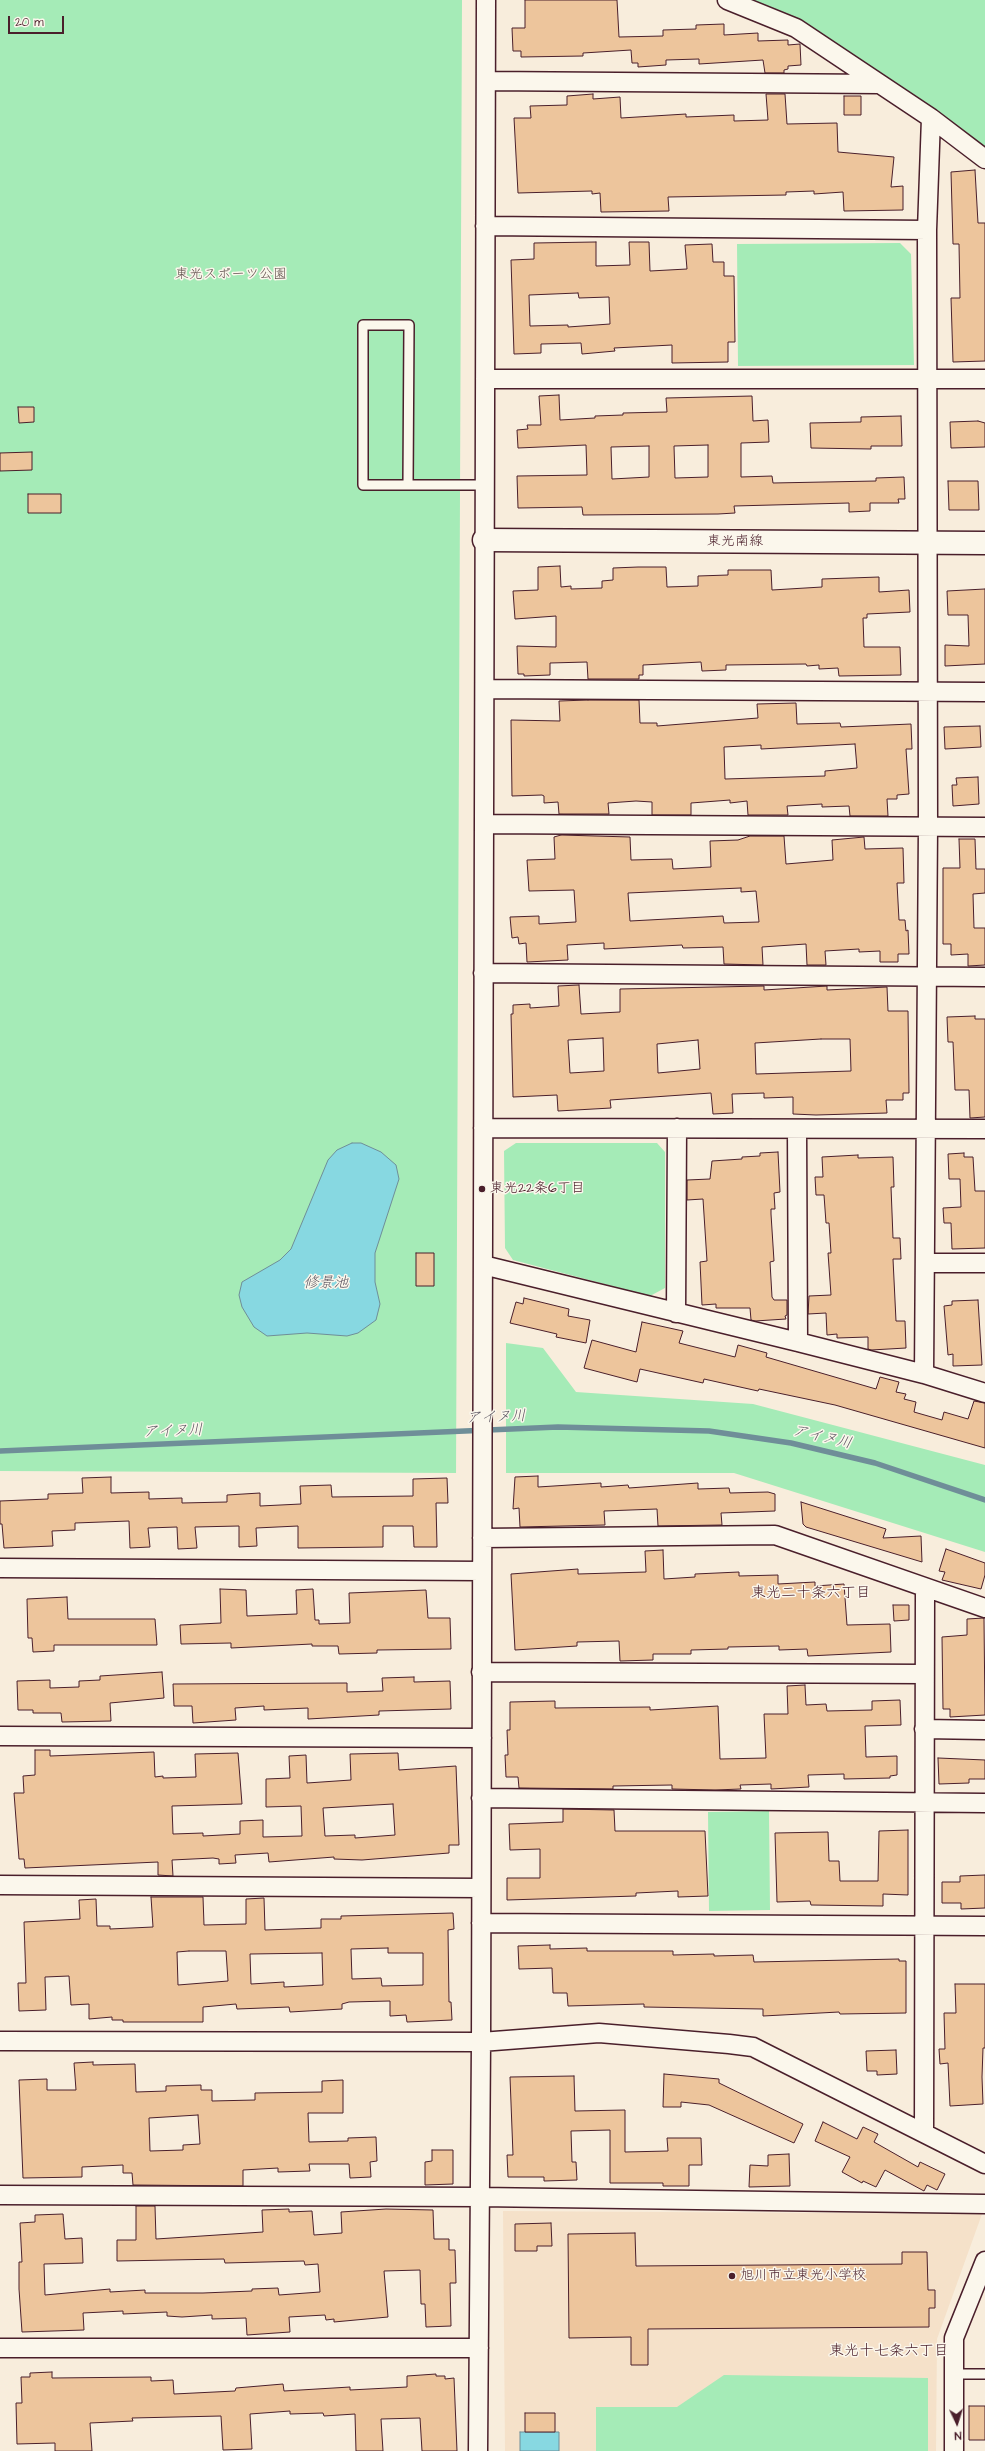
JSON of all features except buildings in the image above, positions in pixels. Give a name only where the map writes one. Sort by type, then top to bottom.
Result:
[{"type":"street","points":[[478,2451],[482,1798],[486,0]]},
{"type":"street","points":[[727,0],[796,28],[931,118],[985,159]]},
{"type":"street","points":[[486,81],[880,84]]},
{"type":"street","points":[[924,1374],[927,1263],[926,977],[928,826],[927,692],[929,378],[927,230],[931,118]]},
{"type":"street","points":[[485,226],[927,230]]},
{"type":"street","points":[[485,378],[985,379]]},
{"type":"street","name":"東光南線","points":[[484,540],[985,544]]},
{"type":"street","points":[[485,689],[985,692]]},
{"type":"street","points":[[484,824],[985,827]]},
{"type":"street","points":[[483,973],[985,977]]},
{"type":"street","points":[[483,1128],[985,1129]]},
{"type":"street","points":[[676,1313],[677,1128]]},
{"type":"street","points":[[798,1129],[798,1342]]},
{"type":"street","points":[[927,1263],[985,1263]]},
{"type":"street","points":[[483,1265],[798,1342],[924,1374],[985,1392]]},
{"type":"street","points":[[482,1538],[775,1534],[985,1608]]},
{"type":"street","points":[[0,1568],[482,1571]]},
{"type":"street","points":[[924,2133],[925,1588]]},
{"type":"street","points":[[482,1672],[924,1674]]},
{"type":"street","points":[[924,1729],[985,1730]]},
{"type":"street","points":[[0,1736],[482,1738]]},
{"type":"street","points":[[482,1798],[985,1803]]},
{"type":"street","points":[[0,1885],[481,1888]]},
{"type":"street","points":[[481,1923],[985,1926]]},
{"type":"street","points":[[0,2041],[481,2042],[599,2033],[753,2047],[985,2164]]},
{"type":"street","points":[[0,2195],[480,2197],[985,2204]]},
{"type":"street","points":[[954,2451],[954,2338],[985,2261]]},
{"type":"street","points":[[0,2348],[479,2348]]},
{"type":"lane","points":[[408,485],[408,325],[363,325],[363,485],[408,485],[484,485]]},
{"type":"lane","points":[[954,2374],[985,2374]]},
{"type":"shaded area","name":"旭川市立東光小学校","points":[[503,2211],[982,2214],[937,2339],[936,2451],[505,2451]]},
{"type":"green space","name":"東光スポーツ公園","points":[[0,0],[462,0],[456,1473],[0,1471]]},
{"type":"green space","points":[[754,0],[985,0],[985,157],[777,13]]},
{"type":"green space","points":[[900,243],[911,254],[914,365],[738,366],[737,244]]},
{"type":"green space","points":[[516,1143],[657,1143],[665,1152],[665,1288],[650,1296],[513,1260],[505,1248],[504,1151]]},
{"type":"green space","points":[[506,1343],[543,1348],[576,1392],[753,1404],[985,1465],[985,1552],[734,1473],[506,1473]]},
{"type":"green space","points":[[769,1811],[770,1910],[709,1911],[708,1812]]},
{"type":"green space","points":[[724,2375],[928,2378],[928,2451],[596,2451],[596,2407],[677,2407]]},
{"type":"water","name":"修景池","points":[[352,1143],[361,1143],[381,1152],[396,1165],[399,1179],[375,1253],[375,1282],[380,1304],[376,1320],[358,1333],[347,1336],[307,1333],[267,1336],[254,1327],[242,1307],[239,1295],[242,1282],[280,1260],[291,1249],[328,1160],[337,1150]]},
{"type":"water","points":[[520,2432],[559,2432],[559,2451],[520,2451]]},
{"type":"waterway","name":"アイヌ川","points":[[0,1451],[558,1427],[709,1431],[791,1443],[875,1463],[985,1500]]},
{"type":"place","name":"東光22条6丁目","points":[[482,1189]]},
{"type":"place","name":"旭川市立東光小学校","points":[[732,2276]]},
{"type":"district","name":"東光二十条六丁目","points":[[811,1594]]},
{"type":"district","name":"東光十七条六丁目","points":[[889,2352]]}]
